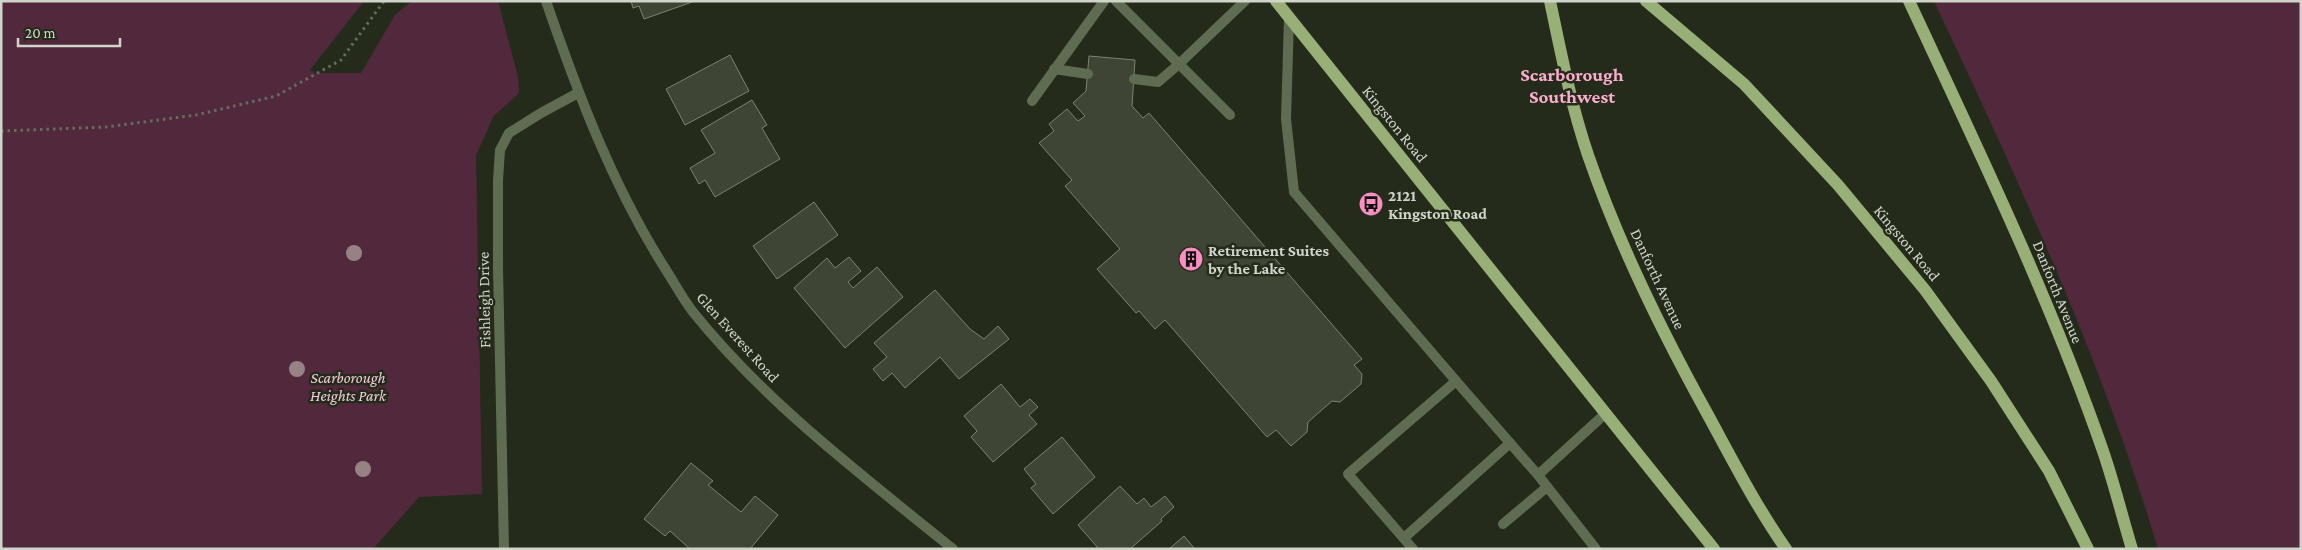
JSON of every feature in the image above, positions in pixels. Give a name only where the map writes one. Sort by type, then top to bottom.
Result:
[{"type":"main road","name":"Kingston Road","points":[[1276,1],[1714,549]]},
{"type":"main road","name":"Danforth Avenue","points":[[1550,1],[1567,83],[1588,154],[1615,226],[1677,358],[1762,514],[1786,549]]},
{"type":"main road","name":"Kingston Road","points":[[1646,1],[1744,84],[1838,185],[1925,290],[1991,381],[2049,471],[2088,549]]},
{"type":"main road","name":"Danforth Avenue","points":[[1909,1],[2000,196],[2055,324],[2103,452],[2132,549]]},
{"type":"street","name":"Glen Everest Road","points":[[546,1],[578,93],[620,190],[643,235],[692,311],[739,365],[789,414],[952,549]]},
{"type":"street","points":[[1032,100],[1104,1]]},
{"type":"street","points":[[1116,1],[1230,115]]},
{"type":"street","points":[[1134,79],[1158,82],[1245,1]]},
{"type":"street","points":[[1289,18],[1286,119],[1294,192],[1547,486],[1596,549]]},
{"type":"street","points":[[1054,70],[1088,74]]},
{"type":"street","name":"Fishleigh Drive","points":[[504,549],[500,443],[498,249],[500,150],[509,133],[578,93]]},
{"type":"street","points":[[1413,549],[1348,474],[1456,381]]},
{"type":"street","points":[[1538,476],[1606,414]]},
{"type":"street","points":[[1404,538],[1510,443]]},
{"type":"street","points":[[1503,524],[1547,486]]},
{"type":"path","points":[[1,131],[106,127],[196,115],[276,96],[341,60],[384,1]]},
{"type":"green space","name":"Scarborough Heights Park","points":[[1,1],[364,1],[310,70],[315,73],[361,73],[395,15],[412,1],[498,1],[518,77],[519,93],[493,117],[476,156],[482,494],[419,497],[373,549],[1,549]]},
{"type":"green space","points":[[1934,1],[2301,1],[2301,549],[2158,549],[2136,478],[2085,339],[1997,135]]},
{"type":"building","points":[[631,1],[695,1],[644,19],[639,6],[633,8]]},
{"type":"building","points":[[730,55],[749,91],[685,125],[666,89]]},
{"type":"building","name":"Retirement Suites by the Lake","points":[[1089,56],[1135,60],[1132,106],[1143,118],[1149,113],[1362,359],[1354,365],[1362,374],[1361,384],[1340,402],[1332,401],[1308,422],[1307,432],[1291,446],[1276,430],[1267,437],[1165,320],[1155,329],[1139,311],[1136,313],[1097,269],[1120,249],[1065,186],[1072,180],[1039,143],[1054,131],[1049,124],[1067,109],[1078,121],[1085,116],[1073,103],[1086,91]]},
{"type":"building","points":[[752,100],[767,125],[762,128],[780,159],[715,197],[705,180],[699,184],[690,168],[715,153],[701,130]]},
{"type":"building","points":[[814,202],[838,235],[777,279],[753,246]]},
{"type":"building","points":[[849,257],[861,271],[848,282],[853,288],[877,267],[903,297],[845,348],[794,288],[827,258],[835,268]]},
{"type":"building","points":[[935,290],[970,329],[984,339],[998,326],[1009,339],[959,379],[940,357],[905,388],[892,373],[883,381],[873,369],[887,357],[874,343]]},
{"type":"building","points":[[1001,384],[1020,407],[1030,399],[1038,407],[1029,415],[1037,424],[993,462],[971,437],[977,431],[964,416]]},
{"type":"building","points":[[1062,437],[1095,477],[1053,514],[1031,488],[1036,484],[1024,469]]},
{"type":"building","points":[[691,463],[713,481],[708,485],[741,512],[755,496],[778,515],[750,549],[690,549],[670,531],[665,536],[644,519]]},
{"type":"building","points":[[1120,486],[1137,504],[1144,498],[1151,507],[1165,496],[1174,507],[1161,519],[1162,521],[1130,549],[1099,549],[1078,525]]},
{"type":"building","points":[[1184,536],[1195,549],[1169,549]]},
{"type":"place","name":"2121 Kingston Road","points":[[1371,204]]},
{"type":"place","name":"Retirement Suites by the Lake","points":[[1191,259]]},
{"type":"district","name":"Scarborough Southwest","points":[[1572,85]]}]
